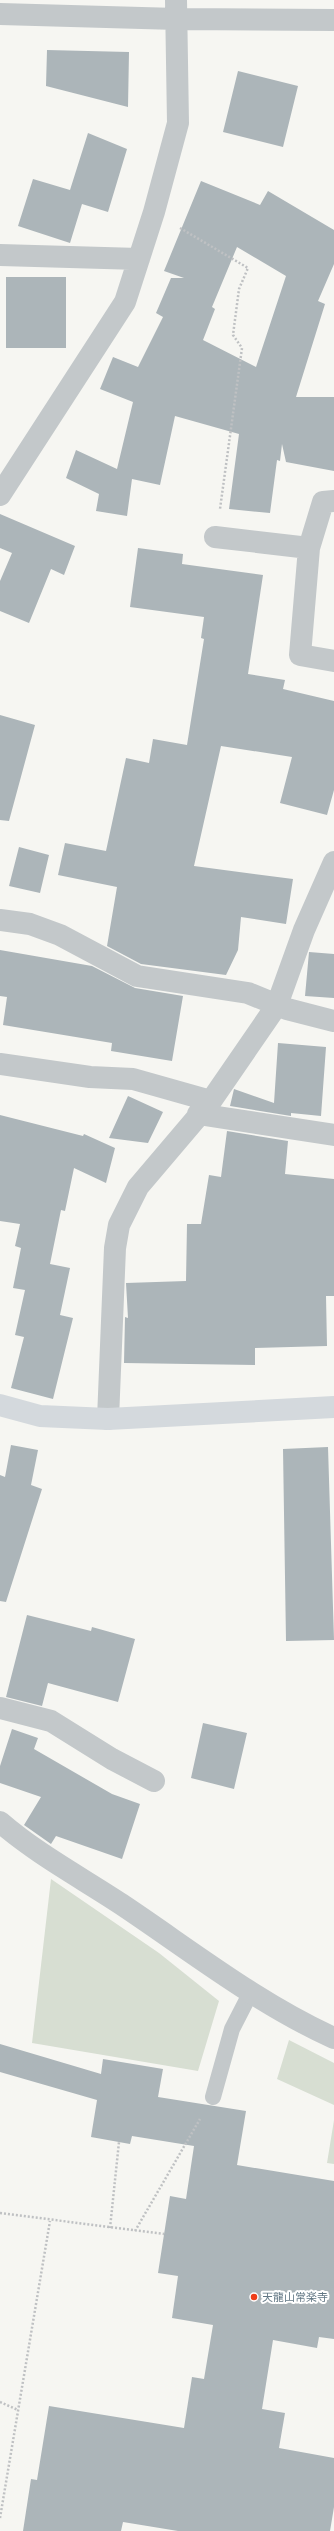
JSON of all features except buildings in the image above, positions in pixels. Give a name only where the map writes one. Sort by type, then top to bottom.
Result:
[{"type":"street","points":[[0,495],[124,302],[154,212],[178,123],[176,10]]},
{"type":"street","points":[[0,14],[176,10],[334,20]]},
{"type":"street","points":[[0,255],[139,259]]},
{"type":"street","points":[[334,501],[323,502],[309,548],[300,655],[334,661]]},
{"type":"street","points":[[216,537],[309,548]]},
{"type":"street","points":[[108,1419],[115,1248],[119,1225],[138,1187],[204,1107],[277,1005],[304,930],[334,862]]},
{"type":"street","points":[[0,920],[30,924],[60,935],[138,976],[248,993],[277,1005],[334,1021]]},
{"type":"street","points":[[0,1064],[90,1077],[133,1079],[204,1107],[334,1135]]},
{"type":"street","points":[[0,1405],[40,1416],[108,1419],[334,1407]]},
{"type":"street","points":[[0,1708],[51,1721],[112,1759],[154,1781]]},
{"type":"street","points":[[0,1822],[26,1844],[120,1903],[250,1992],[307,2026],[334,2038]]},
{"type":"lane","points":[[213,2097],[232,2029],[250,1992]]},
{"type":"path","points":[[154,212],[248,268],[239,289],[233,335],[242,348],[216,537]]},
{"type":"path","points":[[135,2231],[213,2097]]},
{"type":"path","points":[[110,2228],[119,2142]]},
{"type":"path","points":[[0,2213],[50,2221],[164,2234]]},
{"type":"path","points":[[0,2518],[50,2221]]},
{"type":"path","points":[[0,2402],[18,2410]]},
{"type":"shaded area","points":[[51,1879],[159,1953],[219,2001],[198,2071],[32,2043]]},
{"type":"shaded area","points":[[289,2040],[334,2063],[334,2105],[277,2079]]},
{"type":"shaded area","points":[[334,2120],[334,2164],[327,2163]]},
{"type":"place","name":"天龍山常楽寺","points":[[254,2297]]}]
